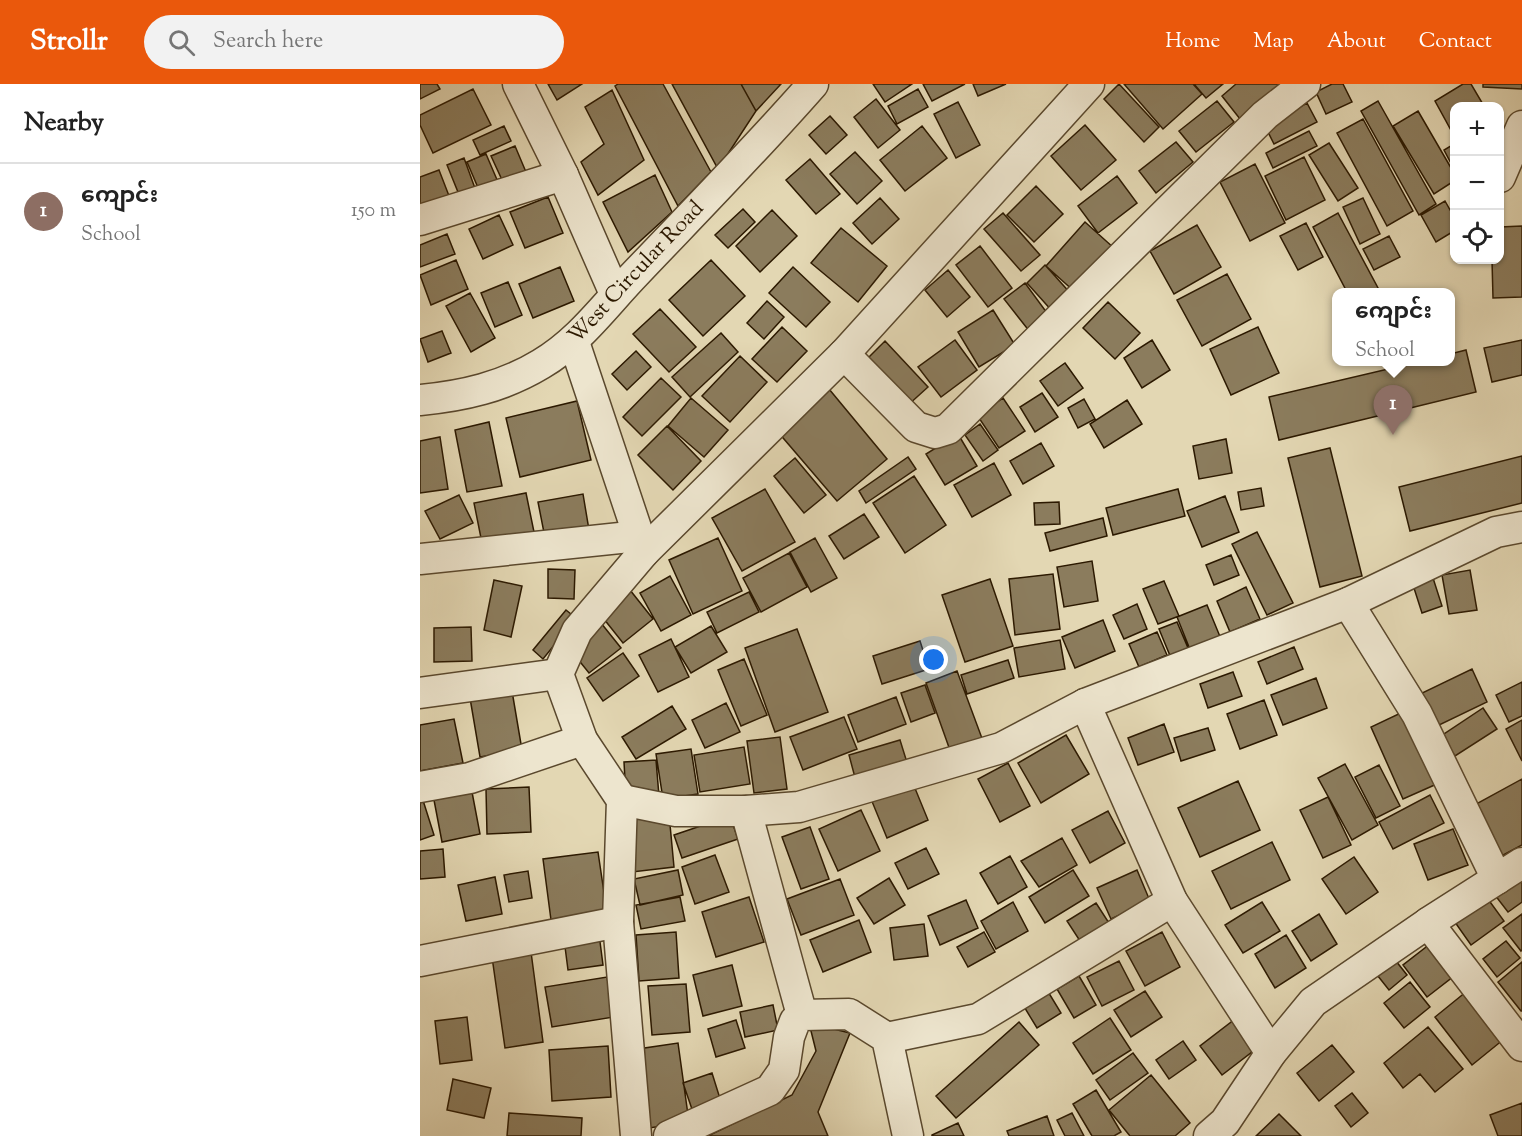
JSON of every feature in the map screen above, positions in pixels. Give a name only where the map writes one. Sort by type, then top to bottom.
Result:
[{"type":"street","points":[[518,84],[563,175],[615,294]]},
{"type":"street","name":"West Circular Road","points":[[420,400],[453,397],[498,386],[540,365],[574,342],[615,294],[813,84]]},
{"type":"street","points":[[636,1136],[618,922],[622,801],[582,740],[558,674],[577,631],[642,544],[844,354],[1089,84]]},
{"type":"street","points":[[844,354],[916,427],[935,433],[948,429],[1264,115],[1305,84]]},
{"type":"street","points":[[1504,168],[1522,126]]},
{"type":"street","points":[[420,220],[563,175]]},
{"type":"street","points":[[574,342],[642,544]]},
{"type":"street","points":[[622,801],[676,811],[746,811],[799,807],[1001,748],[1085,704],[1348,603],[1496,532],[1522,527]]},
{"type":"street","points":[[420,559],[642,544]]},
{"type":"street","points":[[1348,603],[1417,714],[1497,879]]},
{"type":"street","points":[[420,693],[558,674]]},
{"type":"street","points":[[1085,704],[1172,901],[1271,1053]]},
{"type":"street","points":[[420,787],[470,778],[582,740]]},
{"type":"street","points":[[746,811],[801,1015]]},
{"type":"street","points":[[1215,1134],[1271,1053],[1313,1002],[1428,923],[1522,863]]},
{"type":"street","points":[[669,1136],[770,1090],[784,1070],[789,1037],[795,1021],[801,1015],[849,1014],[887,1038],[978,1019],[1172,901]]},
{"type":"street","points":[[420,961],[618,922]]},
{"type":"street","points":[[1428,923],[1521,1041]]},
{"type":"street","points":[[887,1038],[908,1136]]},
{"type":"building","points":[[420,84],[437,84],[440,89],[420,99]]},
{"type":"building","points":[[548,84],[582,84],[557,100]]},
{"type":"building","points":[[618,84],[663,84],[711,172],[678,206],[615,86]]},
{"type":"building","points":[[672,84],[741,84],[756,111],[718,169]]},
{"type":"building","points":[[741,84],[781,84],[756,111]]},
{"type":"building","points":[[873,84],[912,84],[885,102]]},
{"type":"building","points":[[923,84],[965,84],[932,101]]},
{"type":"building","points":[[973,84],[1006,84],[978,96]]},
{"type":"building","points":[[1119,84],[1159,127],[1144,142],[1104,99]]},
{"type":"building","points":[[1124,84],[1193,84],[1202,94],[1163,129]]},
{"type":"building","points":[[1194,84],[1223,84],[1206,98]]},
{"type":"building","points":[[1236,84],[1283,84],[1240,119],[1222,96]]},
{"type":"building","points":[[1332,84],[1343,84],[1352,102],[1326,114],[1316,92]]},
{"type":"building","points":[[1463,84],[1471,84],[1482,102],[1450,102],[1450,128],[1435,101]]},
{"type":"building","points":[[1483,84],[1522,84],[1522,89],[1483,87]]},
{"type":"building","points":[[473,89],[491,125],[433,153],[420,125],[420,115]]},
{"type":"building","points":[[918,89],[928,107],[897,124],[888,106]]},
{"type":"building","points":[[612,90],[644,160],[598,195],[581,162],[604,144],[585,107]]},
{"type":"building","points":[[876,99],[900,130],[878,148],[854,117]]},
{"type":"building","points":[[1217,101],[1234,122],[1196,152],[1179,131]]},
{"type":"building","points":[[1378,101],[1436,204],[1419,215],[1361,111]]},
{"type":"building","points":[[958,102],[980,145],[956,158],[934,114]]},
{"type":"building","points":[[1307,103],[1317,122],[1274,144],[1265,126]]},
{"type":"building","points":[[1418,111],[1450,166],[1450,184],[1434,194],[1393,126]]},
{"type":"building","points":[[830,116],[847,135],[826,154],[809,135]]},
{"type":"building","points":[[1363,119],[1413,211],[1387,226],[1337,133]]},
{"type":"building","points":[[1085,125],[1116,160],[1081,190],[1051,156]]},
{"type":"building","points":[[504,126],[511,141],[480,155],[473,140]]},
{"type":"building","points":[[922,126],[947,158],[905,191],[880,160]]},
{"type":"building","points":[[1309,131],[1317,146],[1273,168],[1266,153]]},
{"type":"building","points":[[1176,142],[1193,162],[1156,193],[1139,171]]},
{"type":"building","points":[[1329,143],[1358,188],[1338,201],[1309,155]]},
{"type":"building","points":[[515,146],[526,172],[503,182],[491,156]]},
{"type":"building","points":[[1450,146],[1450,161],[1444,150]]},
{"type":"building","points":[[855,152],[882,181],[857,204],[830,174]]},
{"type":"building","points":[[486,154],[498,182],[479,190],[467,162]]},
{"type":"building","points":[[1304,157],[1325,200],[1286,220],[1265,176]]},
{"type":"building","points":[[464,158],[476,191],[460,197],[447,165]]},
{"type":"building","points":[[810,159],[840,194],[816,214],[786,180]]},
{"type":"building","points":[[1255,164],[1285,223],[1250,241],[1220,182]]},
{"type":"building","points":[[439,170],[451,201],[420,212],[420,177]]},
{"type":"building","points":[[655,175],[672,212],[628,252],[603,202]]},
{"type":"building","points":[[1117,176],[1137,203],[1098,233],[1078,206]]},
{"type":"building","points":[[1036,186],[1063,214],[1034,242],[1007,215]]},
{"type":"building","points":[[548,197],[563,233],[525,248],[510,212]]},
{"type":"building","points":[[880,198],[899,219],[872,244],[853,223]]},
{"type":"building","points":[[1363,198],[1380,234],[1360,244],[1343,207]]},
{"type":"building","points":[[1445,201],[1450,210],[1450,233],[1436,242],[1421,215]]},
{"type":"building","points":[[743,209],[755,222],[728,248],[715,235]]},
{"type":"building","points":[[772,210],[797,236],[760,272],[736,246]]},
{"type":"building","points":[[1003,213],[1040,255],[1021,271],[984,229]]},
{"type":"building","points":[[1338,213],[1378,288],[1345,288],[1313,227]]},
{"type":"building","points":[[499,215],[513,245],[483,259],[469,229]]},
{"type":"building","points":[[1085,222],[1115,249],[1076,293],[1046,266]]},
{"type":"building","points":[[1306,223],[1323,257],[1298,270],[1280,236]]},
{"type":"building","points":[[1197,225],[1221,267],[1174,294],[1150,251]]},
{"type":"building","points":[[1522,226],[1522,297],[1493,298],[1492,264],[1504,264],[1504,227]]},
{"type":"building","points":[[841,228],[887,266],[858,302],[811,263]]},
{"type":"building","points":[[447,234],[455,254],[420,267],[420,245]]},
{"type":"building","points":[[1389,236],[1400,257],[1374,270],[1363,249]]},
{"type":"building","points":[[980,246],[1012,288],[988,307],[956,265]]},
{"type":"building","points":[[456,260],[468,289],[431,305],[420,275]]},
{"type":"building","points":[[711,260],[745,296],[703,336],[669,300]]},
{"type":"building","points":[[1045,265],[1072,295],[1053,312],[1027,283]]},
{"type":"building","points":[[560,267],[574,301],[533,318],[519,284]]},
{"type":"building","points":[[793,267],[830,302],[806,327],[769,293]]},
{"type":"building","points":[[948,270],[970,297],[947,317],[925,290]]},
{"type":"building","points":[[1227,274],[1251,319],[1202,346],[1177,300]]},
{"type":"building","points":[[508,282],[522,315],[495,327],[481,293]]},
{"type":"building","points":[[1025,283],[1050,317],[1030,332],[1004,299]]},
{"type":"building","points":[[470,293],[495,338],[471,352],[446,306]]},
{"type":"building","points":[[767,301],[784,317],[764,339],[747,323]]},
{"type":"building","points":[[1108,302],[1140,333],[1115,359],[1083,328]]},
{"type":"building","points":[[660,309],[696,347],[669,372],[633,334]]},
{"type":"building","points":[[993,310],[1015,345],[979,367],[958,332]]},
{"type":"building","points":[[782,327],[807,351],[777,382],[752,359]]},
{"type":"building","points":[[1258,327],[1279,373],[1231,395],[1210,349]]},
{"type":"building","points":[[442,331],[451,353],[428,362],[420,339]]},
{"type":"building","points":[[721,333],[738,352],[690,397],[672,377]]},
{"type":"building","points":[[955,340],[977,370],[941,397],[918,367]]},
{"type":"building","points":[[1152,340],[1170,370],[1142,388],[1124,358]]},
{"type":"building","points":[[1522,340],[1522,375],[1492,382],[1484,348]]},
{"type":"building","points":[[885,341],[928,387],[907,406],[865,361]]},
{"type":"building","points":[[1466,350],[1476,392],[1279,440],[1269,397],[1401,366],[1455,366],[1455,353]]},
{"type":"building","points":[[636,351],[651,367],[627,390],[612,374]]},
{"type":"building","points":[[740,356],[767,382],[730,422],[702,396]]},
{"type":"building","points":[[1065,363],[1083,388],[1058,406],[1040,381]]},
{"type":"building","points":[[661,378],[681,397],[642,436],[623,417]]},
{"type":"building","points":[[829,389],[887,459],[837,501],[778,432]]},
{"type":"building","points":[[1042,393],[1058,417],[1035,432],[1020,407]]},
{"type":"building","points":[[691,398],[728,430],[704,457],[668,426]]},
{"type":"building","points":[[1003,398],[1025,431],[999,448],[977,415]]},
{"type":"building","points":[[1084,399],[1095,419],[1078,428],[1068,408]]},
{"type":"building","points":[[1127,400],[1142,424],[1104,448],[1090,424]]},
{"type":"building","points":[[577,401],[591,460],[520,477],[506,418]]},
{"type":"building","points":[[489,422],[502,486],[467,492],[455,430]]},
{"type":"building","points":[[980,424],[998,450],[983,461],[965,435]]},
{"type":"building","points":[[667,426],[701,461],[673,490],[638,455]]},
{"type":"building","points":[[958,434],[977,466],[945,485],[926,454]]},
{"type":"building","points":[[440,437],[448,489],[420,493],[420,441]]},
{"type":"building","points":[[1226,439],[1232,473],[1199,479],[1193,446]]},
{"type":"building","points":[[1041,443],[1054,466],[1023,484],[1010,461]]},
{"type":"building","points":[[1330,448],[1362,576],[1320,587],[1288,458]]},
{"type":"building","points":[[1522,456],[1522,503],[1410,531],[1399,487]]},
{"type":"building","points":[[908,457],[916,469],[866,503],[859,491]]},
{"type":"building","points":[[795,458],[826,495],[804,513],[774,476]]},
{"type":"building","points":[[994,463],[1011,495],[972,517],[954,485]]},
{"type":"building","points":[[914,476],[946,525],[905,553],[873,503]]},
{"type":"building","points":[[1261,488],[1264,506],[1241,510],[1238,492]]},
{"type":"building","points":[[765,489],[795,542],[742,571],[712,518]]},
{"type":"building","points":[[1178,489],[1185,516],[1113,535],[1106,508]]},
{"type":"building","points":[[526,493],[534,532],[482,543],[474,503]]},
{"type":"building","points":[[583,494],[590,536],[546,543],[538,502]]},
{"type":"building","points":[[459,495],[473,523],[440,539],[425,511]]},
{"type":"building","points":[[1225,496],[1239,532],[1202,547],[1187,511]]},
{"type":"building","points":[[1059,502],[1060,524],[1035,525],[1034,503]]},
{"type":"building","points":[[864,514],[879,537],[844,559],[829,536]]},
{"type":"building","points":[[1103,518],[1107,536],[1050,551],[1045,533]]},
{"type":"building","points":[[1257,532],[1293,603],[1267,615],[1232,544]]},
{"type":"building","points":[[718,538],[742,591],[693,614],[669,560]]},
{"type":"building","points":[[815,538],[837,578],[811,592],[790,552]]},
{"type":"building","points":[[789,553],[807,587],[761,612],[743,578]]},
{"type":"building","points":[[1231,555],[1239,575],[1214,585],[1206,565]]},
{"type":"building","points":[[1092,561],[1098,601],[1064,607],[1057,567]]},
{"type":"building","points":[[548,569],[575,570],[574,599],[548,598]]},
{"type":"building","points":[[1470,570],[1477,610],[1449,614],[1442,575]]},
{"type":"building","points":[[1053,574],[1060,629],[1015,635],[1009,579]]},
{"type":"building","points":[[670,576],[691,615],[661,631],[640,593]]},
{"type":"building","points":[[1433,578],[1442,606],[1422,613],[1413,585]]},
{"type":"building","points":[[990,579],[1013,646],[965,662],[942,595]]},
{"type":"building","points":[[494,580],[522,586],[511,637],[484,630]]},
{"type":"building","points":[[1164,581],[1179,616],[1158,624],[1143,589]]},
{"type":"building","points":[[1246,587],[1260,619],[1230,632],[1217,601]]},
{"type":"building","points":[[630,590],[653,619],[623,643],[600,614]]},
{"type":"building","points":[[749,592],[759,612],[717,633],[707,612]]},
{"type":"building","points":[[1137,604],[1147,629],[1124,639],[1113,615]]},
{"type":"building","points":[[1207,605],[1221,639],[1191,652],[1177,617]]},
{"type":"building","points":[[566,610],[576,618],[543,659],[533,650]]},
{"type":"building","points":[[1103,620],[1115,651],[1075,668],[1062,637]]},
{"type":"building","points":[[1177,622],[1191,655],[1173,663],[1159,629]]},
{"type":"building","points":[[601,623],[621,648],[589,673],[569,648]]},
{"type":"building","points":[[711,626],[727,652],[691,673],[675,647]]},
{"type":"building","points":[[471,627],[472,661],[434,662],[434,628]]},
{"type":"building","points":[[797,629],[828,712],[775,732],[745,648]]},
{"type":"building","points":[[1157,632],[1167,655],[1139,667],[1129,644]]},
{"type":"building","points":[[671,639],[689,677],[658,692],[639,655]]},
{"type":"building","points":[[1060,640],[1065,669],[1019,677],[1014,648]]},
{"type":"building","points":[[920,641],[929,669],[882,684],[873,656]]},
{"type":"building","points":[[1294,647],[1303,669],[1267,684],[1258,662]]},
{"type":"building","points":[[623,653],[639,676],[603,701],[587,678]]},
{"type":"building","points":[[744,659],[767,715],[741,726],[718,670]]},
{"type":"building","points":[[1008,660],[1014,678],[967,694],[961,675]]},
{"type":"building","points":[[1472,669],[1487,702],[1435,727],[1420,694]]},
{"type":"building","points":[[957,671],[983,741],[951,753],[926,683]]},
{"type":"building","points":[[1233,672],[1242,696],[1208,708],[1200,684]]},
{"type":"building","points":[[1316,678],[1327,708],[1283,725],[1271,695]]},
{"type":"building","points":[[1522,682],[1522,716],[1509,722],[1496,695]]},
{"type":"building","points":[[925,685],[935,713],[911,722],[901,693]]},
{"type":"building","points":[[512,691],[522,750],[480,757],[470,698]]},
{"type":"building","points":[[896,697],[906,724],[858,742],[848,715]]},
{"type":"building","points":[[1264,700],[1277,735],[1240,749],[1227,714]]},
{"type":"building","points":[[726,703],[740,732],[705,748],[692,720]]},
{"type":"building","points":[[672,706],[686,729],[636,759],[622,737]]},
{"type":"building","points":[[1483,708],[1497,729],[1455,756],[1441,736]]},
{"type":"building","points":[[1407,710],[1439,783],[1403,799],[1371,727]]},
{"type":"building","points":[[844,717],[857,749],[803,770],[790,737]]},
{"type":"building","points":[[454,719],[463,763],[420,771],[420,725]]},
{"type":"building","points":[[1522,720],[1522,761],[1506,729]]},
{"type":"building","points":[[1164,724],[1174,752],[1138,765],[1128,738]]},
{"type":"building","points":[[1208,728],[1215,750],[1181,761],[1174,738]]},
{"type":"building","points":[[1066,735],[1089,774],[1041,803],[1018,763]]},
{"type":"building","points":[[780,737],[787,789],[754,793],[747,741]]},
{"type":"building","points":[[900,740],[909,769],[857,785],[849,755]]},
{"type":"building","points":[[744,747],[750,784],[700,792],[694,755]]},
{"type":"building","points":[[691,749],[698,794],[663,799],[656,754]]},
{"type":"building","points":[[656,760],[659,796],[626,798],[624,762]]},
{"type":"building","points":[[1008,763],[1030,806],[1000,822],[978,779]]},
{"type":"building","points":[[1345,764],[1378,825],[1352,840],[1318,778]]},
{"type":"building","points":[[1379,765],[1400,806],[1376,818],[1355,777]]},
{"type":"building","points":[[1522,779],[1522,845],[1494,860],[1467,809]]},
{"type":"building","points":[[912,781],[928,820],[887,838],[871,799]]},
{"type":"building","points":[[1238,781],[1260,830],[1200,857],[1178,808]]},
{"type":"building","points":[[529,787],[531,832],[487,834],[486,789]]},
{"type":"building","points":[[472,792],[480,834],[442,842],[434,800]]},
{"type":"building","points":[[420,795],[434,835],[420,840]]},
{"type":"building","points":[[1430,795],[1444,823],[1393,849],[1379,822]]},
{"type":"building","points":[[1328,797],[1351,845],[1323,858],[1300,810]]},
{"type":"building","points":[[861,810],[880,851],[838,871],[819,829]]},
{"type":"building","points":[[1108,811],[1125,843],[1090,863],[1072,830]]},
{"type":"building","points":[[669,814],[674,867],[632,872],[626,819]]},
{"type":"building","points":[[730,816],[738,839],[682,858],[674,835]]},
{"type":"building","points":[[810,827],[829,879],[801,889],[782,837]]},
{"type":"building","points":[[1453,829],[1468,865],[1428,880],[1414,844]]},
{"type":"building","points":[[1062,838],[1077,865],[1039,887],[1021,861]]},
{"type":"building","points":[[1272,842],[1290,880],[1231,909],[1212,871]]},
{"type":"building","points":[[926,848],[939,874],[908,889],[895,863]]},
{"type":"building","points":[[443,849],[445,877],[420,879],[420,851]]},
{"type":"building","points":[[598,852],[607,913],[551,920],[543,859]]},
{"type":"building","points":[[715,855],[729,892],[695,904],[682,867]]},
{"type":"building","points":[[1010,856],[1027,887],[998,904],[980,873]]},
{"type":"building","points":[[1354,857],[1378,892],[1346,914],[1322,879]]},
{"type":"building","points":[[678,870],[683,895],[640,905],[634,879]]},
{"type":"building","points":[[1073,870],[1089,896],[1045,923],[1029,897]]},
{"type":"building","points":[[1137,870],[1150,901],[1111,919],[1097,888]]},
{"type":"building","points":[[528,871],[532,898],[509,902],[504,875]]},
{"type":"building","points":[[1522,873],[1522,902],[1508,912],[1491,890]]},
{"type":"building","points":[[495,877],[502,914],[466,921],[458,885]]},
{"type":"building","points":[[889,878],[905,905],[874,924],[857,898]]},
{"type":"building","points":[[840,879],[854,915],[801,935],[787,899]]},
{"type":"building","points":[[1485,895],[1504,921],[1471,945],[1452,918]]},
{"type":"building","points":[[680,897],[685,921],[641,929],[636,905]]},
{"type":"building","points":[[749,897],[764,942],[716,957],[702,912]]},
{"type":"building","points":[[966,900],[978,928],[940,945],[928,916]]},
{"type":"building","points":[[1013,902],[1028,931],[996,949],[981,921]]},
{"type":"building","points":[[1262,902],[1280,931],[1243,953],[1225,925]]},
{"type":"building","points":[[1096,903],[1109,923],[1080,941],[1067,921]]},
{"type":"building","points":[[1319,914],[1337,944],[1311,961],[1292,931]]},
{"type":"building","points":[[1522,914],[1522,950],[1521,951],[1503,928]]},
{"type":"building","points":[[859,920],[871,952],[823,972],[810,940]]},
{"type":"building","points":[[924,924],[928,956],[894,960],[890,928]]},
{"type":"building","points":[[676,932],[679,978],[639,981],[636,935]]},
{"type":"building","points":[[984,932],[995,952],[968,967],[957,947]]},
{"type":"building","points":[[1162,932],[1180,967],[1145,986],[1126,951]]},
{"type":"building","points":[[599,934],[603,965],[568,970],[564,939]]},
{"type":"building","points":[[1286,935],[1306,968],[1275,988],[1255,954]]},
{"type":"building","points":[[1506,941],[1520,958],[1497,977],[1483,959]]},
{"type":"building","points":[[1430,944],[1454,976],[1427,997],[1403,965]]},
{"type":"building","points":[[531,952],[543,1042],[505,1048],[492,957]]},
{"type":"building","points":[[1392,956],[1407,975],[1389,990],[1374,971]]},
{"type":"building","points":[[1119,961],[1134,990],[1102,1006],[1087,977]]},
{"type":"building","points":[[1522,962],[1522,1011],[1521,1011],[1498,982]]},
{"type":"building","points":[[732,965],[742,1006],[703,1016],[693,975]]},
{"type":"building","points":[[1079,976],[1096,1005],[1074,1018],[1057,989]]},
{"type":"building","points":[[607,977],[614,1017],[552,1027],[545,987]]},
{"type":"building","points":[[1410,982],[1430,1007],[1404,1028],[1384,1003]]},
{"type":"building","points":[[686,984],[690,1032],[652,1035],[648,986]]},
{"type":"building","points":[[1044,985],[1061,1013],[1037,1028],[1020,1000]]},
{"type":"building","points":[[1472,987],[1509,1035],[1472,1065],[1435,1017]]},
{"type":"building","points":[[1145,991],[1162,1017],[1131,1037],[1114,1010]]},
{"type":"building","points":[[773,1005],[778,1030],[745,1037],[740,1012]]},
{"type":"building","points":[[1239,1016],[1261,1045],[1222,1075],[1200,1046]]},
{"type":"building","points":[[467,1017],[472,1060],[440,1064],[435,1021]]},
{"type":"building","points":[[1110,1018],[1131,1050],[1093,1074],[1073,1043]]},
{"type":"building","points":[[736,1020],[745,1048],[716,1057],[708,1029]]},
{"type":"building","points":[[1019,1022],[1039,1045],[956,1118],[936,1096]]},
{"type":"building","points":[[809,1023],[850,1033],[818,1112],[828,1136],[708,1136],[792,1095],[816,1051]]},
{"type":"building","points":[[1428,1027],[1463,1069],[1435,1092],[1420,1074],[1403,1088],[1384,1063]]},
{"type":"building","points":[[1183,1041],[1196,1060],[1169,1079],[1156,1060]]},
{"type":"building","points":[[678,1043],[689,1122],[649,1128],[638,1049]]},
{"type":"building","points":[[1332,1045],[1354,1072],[1319,1101],[1297,1073]]},
{"type":"building","points":[[608,1046],[611,1097],[552,1101],[549,1050]]},
{"type":"building","points":[[1133,1053],[1148,1073],[1110,1100],[1096,1080]]},
{"type":"building","points":[[712,1073],[722,1105],[694,1115],[683,1083]]},
{"type":"building","points":[[1151,1075],[1190,1123],[1175,1136],[1130,1136],[1109,1110]]},
{"type":"building","points":[[453,1079],[491,1088],[484,1118],[447,1110]]},
{"type":"building","points":[[1096,1090],[1121,1132],[1114,1136],[1092,1136],[1073,1104]]},
{"type":"building","points":[[1352,1093],[1368,1113],[1351,1127],[1335,1106]]},
{"type":"building","points":[[1522,1103],[1522,1136],[1498,1136],[1490,1115]]},
{"type":"building","points":[[509,1113],[582,1118],[581,1136],[507,1136]]},
{"type":"building","points":[[1072,1113],[1084,1136],[1065,1136],[1057,1120]]},
{"type":"building","points":[[1279,1114],[1301,1136],[1256,1136]]},
{"type":"building","points":[[1047,1116],[1054,1136],[1009,1136],[1007,1131]]},
{"type":"building","points":[[958,1123],[964,1136],[932,1136],[932,1135]]},
{"type":"place","name":"ကျောင်း","points":[[1393,435]]}]
